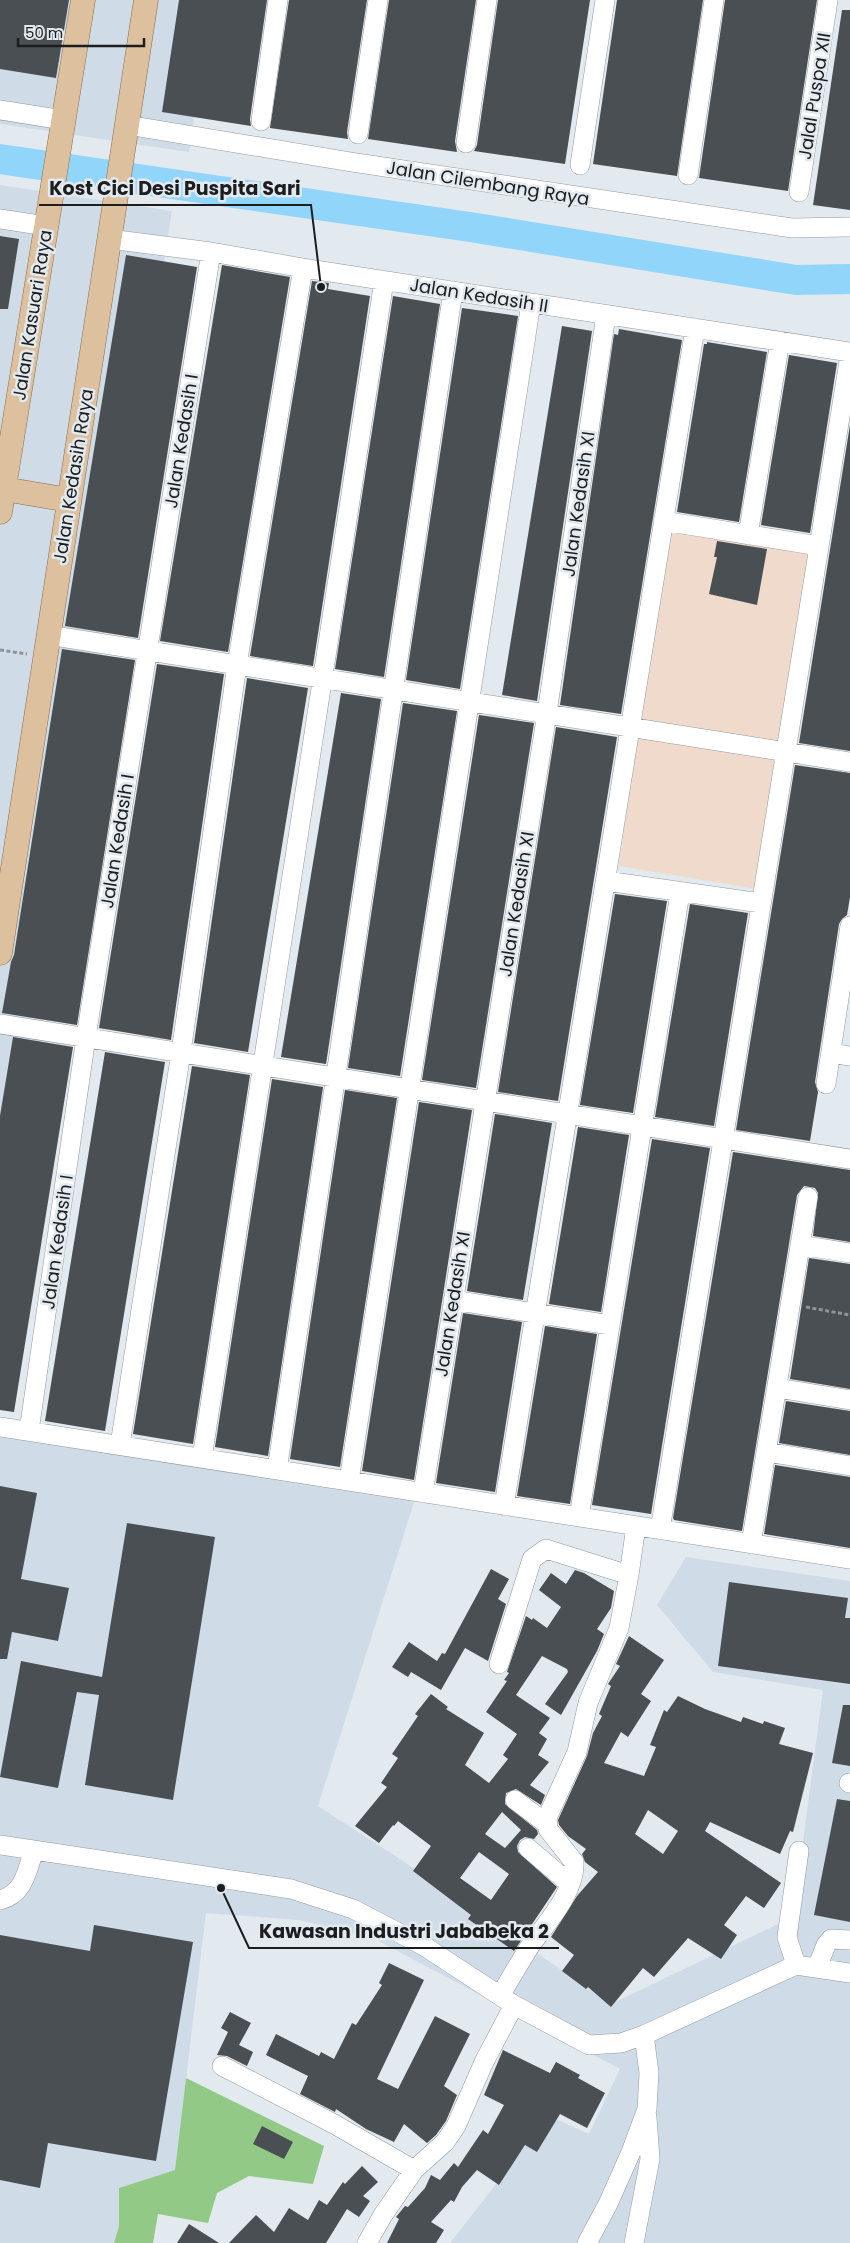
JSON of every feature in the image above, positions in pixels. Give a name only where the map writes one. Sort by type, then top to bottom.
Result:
[{"type":"main road","name":"Jalan Kasuari Raya","points":[[2,500],[83,0]]},
{"type":"main road","name":"Jalan Kedasih Raya","points":[[0,952],[146,0]]},
{"type":"main road","points":[[2,500],[69,500]]},
{"type":"street","points":[[261,121],[278,0]]},
{"type":"street","points":[[358,134],[378,0]]},
{"type":"street","points":[[466,143],[487,0]]},
{"type":"street","points":[[580,165],[605,0]]},
{"type":"street","points":[[688,175],[714,0]]},
{"type":"street","name":"Jalal Puspa XII","points":[[799,192],[828,0]]},
{"type":"street","points":[[0,110],[62,126]]},
{"type":"street","name":"Jalan Cilembang Raya","points":[[126,132],[351,162],[783,227],[850,227]]},
{"type":"street","points":[[0,220],[47,220]]},
{"type":"street","name":"Jalan Kedasih II","points":[[110,232],[303,268],[780,341],[850,354]]},
{"type":"street","name":"Jalan Kedasih I","points":[[29,1431],[86,1037],[212,252]]},
{"type":"street","points":[[120,1445],[181,1052],[237,665],[303,268]]},
{"type":"street","points":[[202,1458],[384,281]]},
{"type":"street","points":[[277,1470],[453,291]]},
{"type":"street","points":[[349,1481],[531,303]]},
{"type":"street","name":"Jalan Kedasih XI","points":[[423,1492],[547,713],[606,315]]},
{"type":"street","points":[[504,1506],[694,328]]},
{"type":"street","points":[[748,535],[780,341]]},
{"type":"street","points":[[660,1530],[850,354]]},
{"type":"street","points":[[663,521],[819,546]]},
{"type":"street","points":[[47,646],[147,651],[850,762]]},
{"type":"street","points":[[606,881],[761,904]]},
{"type":"street","points":[[579,1517],[680,892]]},
{"type":"street","points":[[826,1084],[850,926]]},
{"type":"street","points":[[0,1024],[850,1159]]},
{"type":"street","points":[[831,1053],[850,1056]]},
{"type":"street","points":[[751,1544],[808,1197]]},
{"type":"street","points":[[800,1245],[850,1253]]},
{"type":"street","points":[[453,1300],[610,1325]]},
{"type":"street","points":[[777,1388],[850,1400]]},
{"type":"street","points":[[0,1426],[850,1560]]},
{"type":"street","points":[[767,1452],[850,1466]]},
{"type":"street","points":[[367,2243],[383,2215],[414,2170],[445,2142],[456,2126],[484,2062],[529,1948],[554,1914],[570,1884],[574,1862],[548,1829],[549,1812],[577,1752],[588,1703],[619,1628],[630,1575],[636,1526]]},
{"type":"street","points":[[499,1664],[532,1559],[546,1549],[630,1575]]},
{"type":"street","points":[[515,1800],[547,1824]]},
{"type":"street","points":[[0,1845],[290,1889],[353,1909],[424,1946],[507,2000],[589,2045],[621,2043],[644,2035],[796,1966],[850,1973]]},
{"type":"street","points":[[528,1848],[570,1884]]},
{"type":"street","points":[[0,1900],[8,1898],[20,1889],[34,1850]]},
{"type":"street","points":[[796,1966],[787,1937],[798,1851]]},
{"type":"street","points":[[817,1968],[826,1945],[831,1939],[850,1940]]},
{"type":"street","points":[[634,2243],[650,2159],[647,2108],[649,2074],[644,2035]]},
{"type":"street","points":[[222,2066],[334,2124],[414,2170]]},
{"type":"street","points":[[587,2243],[627,2161],[647,2108]]},
{"type":"path","points":[[0,650],[47,646]]},
{"type":"path","points":[[790,1305],[850,1315]]},
{"type":"shaded area","points":[[2,0],[212,0],[189,152],[0,124],[0,16]]},
{"type":"shaded area","points":[[0,185],[172,211],[0,1287]]},
{"type":"shaded area","points":[[666,526],[815,550],[757,889],[619,866]]},
{"type":"shaded area","points":[[0,1434],[417,1493],[318,1806],[406,1863],[611,2004],[793,1917],[823,1690],[713,1672],[657,1605],[686,1557],[850,1581],[850,2243],[450,2243],[549,2116],[589,2134],[620,2069],[373,1938],[299,1920],[206,1913],[175,2170],[119,2188],[119,2226],[114,2243],[0,2243]]},
{"type":"green space","points":[[186,2078],[324,2146],[313,2184],[249,2176],[217,2193],[208,2223],[158,2214],[153,2243],[114,2243],[119,2226],[119,2188],[175,2170]]},
{"type":"building","points":[[0,0],[69,0],[56,78],[0,69]]},
{"type":"building","points":[[179,0],[267,0],[250,119],[251,126],[162,112]]},
{"type":"building","points":[[289,0],[367,0],[347,132],[348,139],[270,128]]},
{"type":"building","points":[[389,0],[476,0],[455,141],[457,152],[368,139]]},
{"type":"building","points":[[498,0],[590,0],[565,164],[474,151],[477,145]]},
{"type":"building","points":[[617,0],[703,0],[677,176],[593,164]]},
{"type":"building","points":[[725,0],[817,0],[788,191],[699,178]]},
{"type":"building","points":[[842,10],[850,10],[850,210],[813,205]]},
{"type":"building","points":[[0,236],[19,239],[8,309],[0,309]]},
{"type":"building","points":[[126,255],[197,267],[138,638],[65,626]]},
{"type":"building","points":[[222,265],[290,277],[228,652],[160,641]]},
{"type":"building","points":[[312,281],[329,283],[328,289],[370,296],[313,666],[250,656]]},
{"type":"building","points":[[393,296],[440,304],[384,677],[335,669]]},
{"type":"building","points":[[462,308],[518,316],[460,689],[406,680]]},
{"type":"building","points":[[562,326],[592,331],[537,701],[502,695]]},
{"type":"building","points":[[619,329],[682,340],[621,714],[560,705],[614,334],[618,335]]},
{"type":"building","points":[[707,342],[767,352],[739,522],[677,512],[704,344],[707,344]]},
{"type":"building","points":[[789,355],[837,363],[810,533],[761,525]]},
{"type":"building","points":[[850,425],[850,751],[799,743]]},
{"type":"building","points":[[717,541],[767,549],[757,605],[709,594],[717,557],[714,557]]},
{"type":"building","points":[[62,649],[135,660],[77,1025],[2,1013],[11,962],[14,955]]},
{"type":"building","points":[[157,664],[224,674],[171,1040],[99,1028]]},
{"type":"building","points":[[247,678],[308,688],[248,1052],[194,1043]]},
{"type":"building","points":[[341,693],[381,699],[326,1064],[281,1057]]},
{"type":"building","points":[[403,703],[457,711],[400,1076],[348,1068]]},
{"type":"building","points":[[479,715],[534,723],[476,1088],[422,1080]]},
{"type":"building","points":[[556,727],[617,737],[558,1101],[498,1092]]},
{"type":"building","points":[[795,765],[850,773],[850,897],[847,915],[839,924],[815,1082],[818,1092],[810,1141],[736,1130]]},
{"type":"building","points":[[615,894],[667,901],[633,1113],[580,1105]]},
{"type":"building","points":[[690,904],[748,913],[714,1126],[655,1117]]},
{"type":"building","points":[[13,1037],[73,1047],[14,1412],[0,1410],[0,1116]]},
{"type":"building","points":[[105,1052],[165,1062],[105,1431],[45,1421]]},
{"type":"building","points":[[192,1066],[250,1075],[193,1444],[133,1434]]},
{"type":"building","points":[[272,1079],[323,1087],[268,1456],[215,1447]]},
{"type":"building","points":[[345,1090],[397,1098],[340,1467],[290,1459]]},
{"type":"building","points":[[419,1102],[472,1110],[414,1480],[362,1471]]},
{"type":"building","points":[[495,1114],[552,1123],[523,1300],[467,1291]]},
{"type":"building","points":[[578,1127],[629,1135],[601,1312],[549,1304]]},
{"type":"building","points":[[652,1139],[710,1148],[651,1514],[592,1505]]},
{"type":"building","points":[[733,1152],[850,1170],[850,1242],[813,1236],[818,1193],[815,1188],[804,1186],[797,1195],[742,1531],[674,1520],[673,1518]]},
{"type":"building","points":[[809,1258],[850,1264],[850,1389],[790,1379]]},
{"type":"building","points":[[463,1313],[522,1322],[495,1492],[436,1483]]},
{"type":"building","points":[[545,1326],[597,1334],[570,1504],[517,1496]]},
{"type":"building","points":[[786,1401],[850,1411],[850,1455],[779,1443]]},
{"type":"building","points":[[775,1465],[850,1477],[850,1548],[764,1534]]},
{"type":"building","points":[[0,1486],[37,1493],[21,1579],[69,1588],[58,1641],[12,1632],[7,1659],[0,1659]]},
{"type":"building","points":[[127,1523],[215,1537],[173,1800],[85,1785],[99,1695],[77,1692],[58,1788],[0,1777],[21,1661],[102,1677]]},
{"type":"building","points":[[491,1569],[509,1579],[498,1599],[506,1604],[488,1661],[465,1648],[441,1690],[411,1672],[408,1677],[392,1667],[409,1642],[437,1661],[442,1653],[445,1654]]},
{"type":"building","points":[[575,1570],[584,1573],[614,1591],[611,1608],[597,1629],[604,1634],[597,1651],[561,1715],[545,1704],[568,1672],[567,1669],[542,1656],[516,1695],[550,1718],[539,1733],[547,1739],[538,1755],[549,1762],[530,1785],[545,1795],[541,1805],[516,1789],[506,1793],[505,1804],[537,1830],[538,1834],[534,1839],[525,1837],[520,1840],[517,1846],[518,1852],[557,1887],[514,1951],[468,1919],[471,1915],[413,1871],[431,1846],[398,1821],[379,1843],[355,1826],[387,1787],[381,1783],[398,1758],[392,1754],[418,1716],[415,1714],[431,1694],[448,1707],[446,1709],[484,1733],[465,1765],[489,1783],[508,1759],[503,1755],[517,1734],[486,1712],[507,1681],[504,1680],[509,1673],[507,1672],[526,1616],[532,1620],[533,1618],[547,1628],[561,1607],[539,1590],[551,1573],[566,1584]],"holes":[[[502,1812],[521,1830],[505,1848],[485,1834]],[[479,1852],[509,1874],[491,1900],[460,1878]]]},
{"type":"building","points":[[729,1582],[848,1598],[845,1618],[850,1618],[850,1684],[718,1666]]},
{"type":"building","points":[[629,1636],[664,1660],[641,1694],[651,1701],[628,1737],[621,1732],[604,1763],[644,1776],[656,1747],[650,1745],[664,1710],[667,1712],[678,1696],[705,1709],[741,1722],[743,1717],[763,1724],[764,1721],[785,1728],[779,1744],[813,1753],[793,1832],[790,1831],[780,1854],[710,1822],[705,1831],[781,1883],[764,1908],[746,1896],[724,1925],[737,1935],[721,1959],[688,1938],[654,1977],[643,1968],[611,2007],[588,1987],[586,1989],[562,1971],[574,1955],[551,1937],[577,1896],[598,1872],[585,1862],[582,1854],[586,1849],[568,1836],[559,1825],[558,1820],[587,1756],[593,1733],[602,1716],[599,1714],[611,1686],[608,1684],[620,1666],[616,1664]],"holes":[[[648,1810],[678,1831],[663,1854],[635,1834]]]},
{"type":"building","points":[[843,1705],[850,1705],[850,1766],[832,1763]]},
{"type":"building","points":[[837,1799],[850,1801],[850,1922],[814,1915]]},
{"type":"building","points":[[94,1925],[193,1942],[156,2161],[48,2143],[40,2188],[0,2180],[0,1935],[90,1951]]},
{"type":"building","points":[[389,1963],[424,1980],[377,2079],[398,2089],[435,2016],[470,2034],[444,2086],[457,2095],[446,2121],[436,2135],[427,2143],[404,2124],[394,2142],[366,2129],[336,2109],[335,2112],[300,2094],[308,2076],[266,2055],[276,2034],[319,2056],[321,2052],[334,2059],[352,2023],[356,2025],[382,1985],[379,1983]]},
{"type":"building","points":[[230,2012],[251,2023],[239,2045],[253,2052],[247,2066],[227,2056],[217,2055],[228,2032],[221,2028]]},
{"type":"building","points":[[503,2050],[550,2073],[556,2062],[580,2075],[578,2078],[605,2093],[587,2128],[560,2114],[537,2152],[525,2145],[499,2185],[477,2170],[462,2187],[454,2202],[451,2200],[431,2222],[444,2230],[436,2243],[387,2243],[399,2219],[396,2217],[425,2188],[431,2175],[440,2180],[454,2163],[458,2167],[483,2130],[488,2134],[504,2105],[484,2095]]},
{"type":"building","points":[[262,2126],[293,2142],[284,2159],[253,2144]]},
{"type":"building","points":[[362,2166],[378,2182],[363,2196],[370,2201],[359,2217],[347,2209],[326,2243],[229,2243],[256,2215],[274,2232],[289,2208],[308,2220],[319,2200],[327,2205],[343,2182],[345,2184]]},
{"type":"building","points":[[189,2224],[219,2243],[177,2243]]},
{"type":"waterway","points":[[0,159],[470,227],[796,280],[850,279]]},
{"type":"place","name":"Kost Cici Desi Puspita Sari","points":[[321,287]]},
{"type":"place","name":"Kawasan Industri Jababeka 2","points":[[221,1888]]}]
